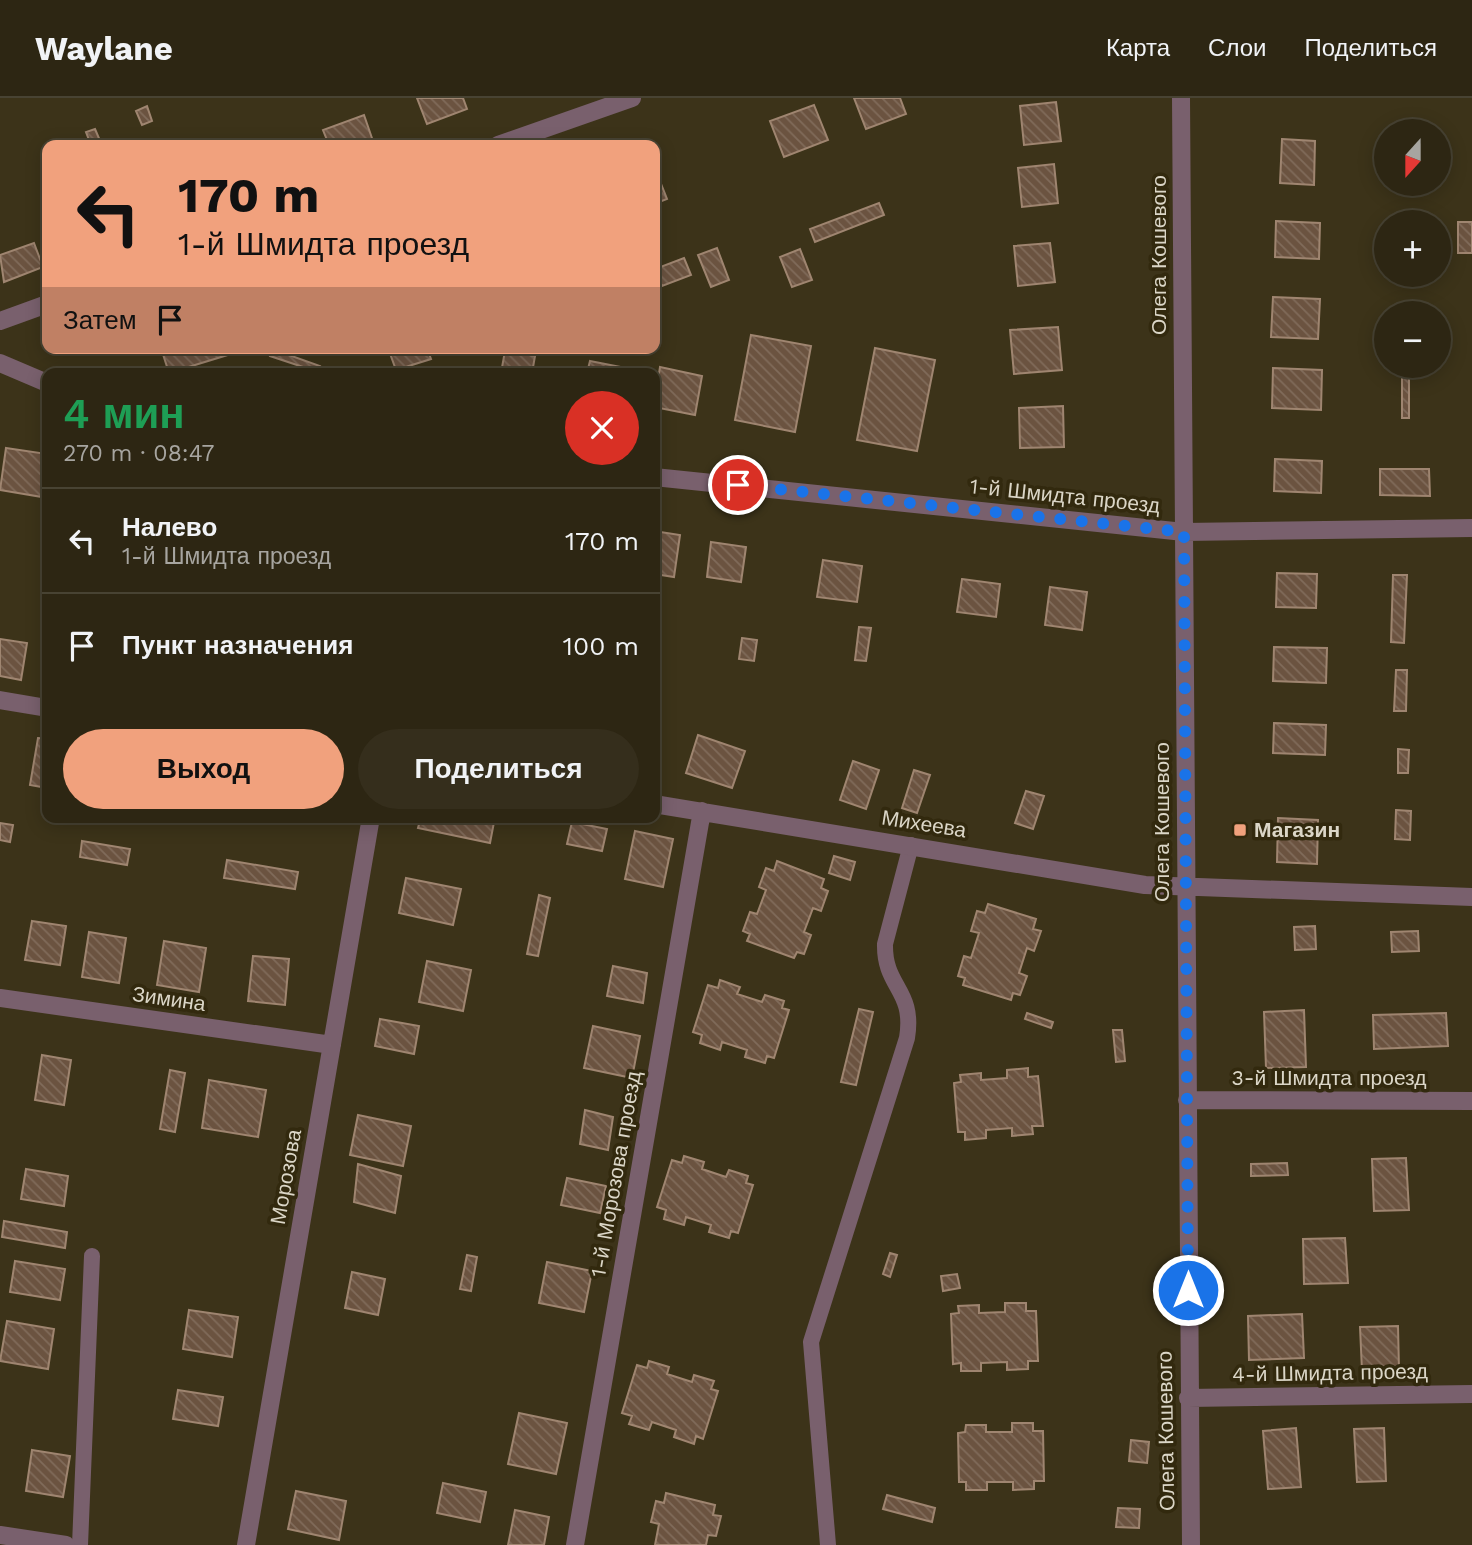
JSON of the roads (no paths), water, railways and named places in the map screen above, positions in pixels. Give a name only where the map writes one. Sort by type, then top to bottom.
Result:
[{"type":"street","points":[[512,140],[632,98]]},
{"type":"street","name":"Олега Кошевого","points":[[1181,98],[1191,1545]]},
{"type":"street","points":[[0,321],[42,306]]},
{"type":"street","points":[[0,363],[42,381]]},
{"type":"street","name":"1-й Шмидта проезд","points":[[660,478],[1184,532],[1472,528]]},
{"type":"street","points":[[0,700],[42,707]]},
{"type":"street","name":"Михеева","points":[[660,805],[1145,885],[1185,889]]},
{"type":"street","name":"1-й Морозова проезд","points":[[575,1545],[702,811]]},
{"type":"street","name":"Морозова","points":[[246,1545],[370,823]]},
{"type":"street","points":[[1185,889],[1472,897]]},
{"type":"street","name":"Зимина","points":[[0,998],[332,1045]]},
{"type":"street","name":"3-й Шмидта проезд","points":[[1187,1100],[1472,1101]]},
{"type":"street","name":"4-й Шмидта проезд","points":[[1188,1398],[1472,1394]]},
{"type":"street","points":[[0,1535],[66,1545]]},
{"type":"lane","points":[[828,1545],[811,1342],[907,1038],[911,1017],[907,1000],[890,975],[885,960],[885,944],[911,845]]},
{"type":"lane","points":[[80,1545],[92,1256]]},
{"type":"place","name":"Магазин","points":[[1240,830]]}]
